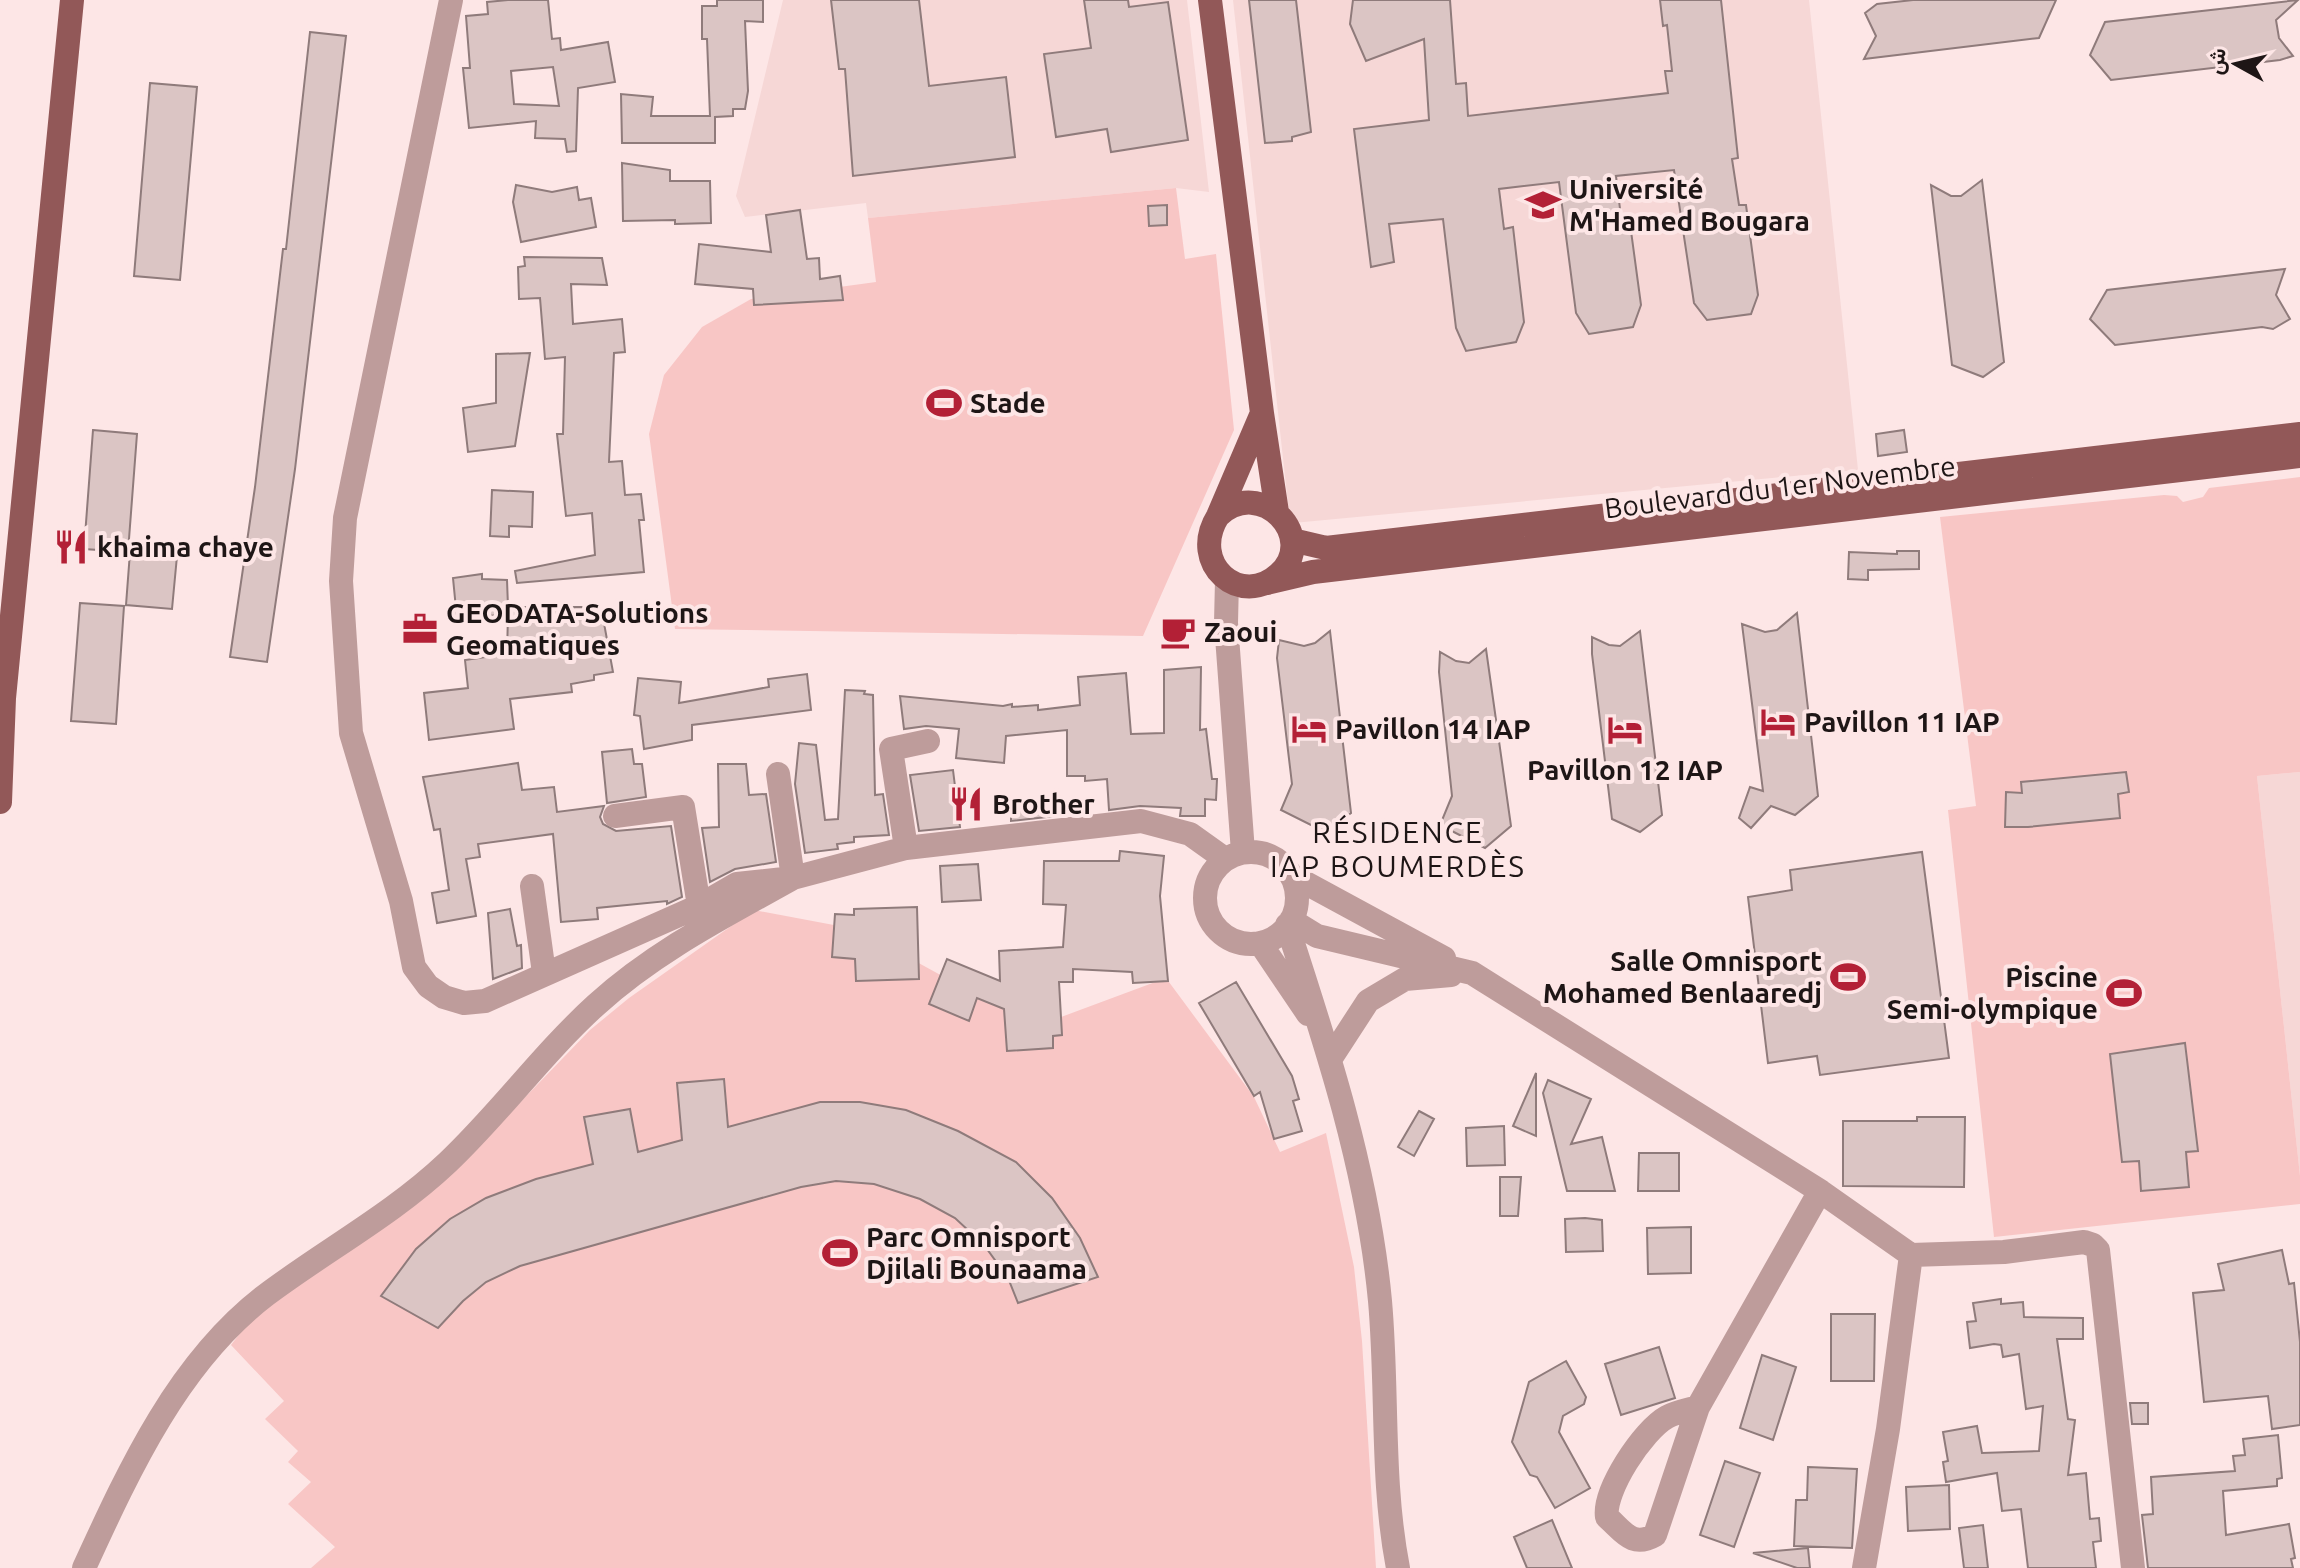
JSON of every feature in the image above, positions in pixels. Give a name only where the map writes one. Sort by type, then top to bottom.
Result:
[{"type":"main road","points":[[0,802],[6,683],[72,0]]},
{"type":"main road","points":[[1210,0],[1277,512]]},
{"type":"main road","points":[[1218,516],[1224,510],[1245,502],[1260,503],[1277,512],[1288,525],[1292,540],[1291,556],[1282,573],[1267,583],[1246,587],[1227,580],[1213,567],[1207,543],[1210,528],[1262,413]]},
{"type":"main road","name":"Boulevard du 1er Novembre","points":[[1292,540],[1326,548],[2300,434]]},
{"type":"main road","name":"Boulevard du 1er Novembre","points":[[1267,583],[1313,572],[2300,456]]},
{"type":"street","points":[[451,0],[345,518],[341,581],[351,733],[401,901],[414,967],[428,986],[444,997],[464,1003],[485,1001],[699,906],[737,884],[793,878],[906,848],[1141,821],[1190,834],[1234,856],[1269,855],[1281,862],[1296,886],[1297,902],[1289,923],[1275,937],[1260,943],[1245,944],[1230,939],[1210,919],[1205,903],[1208,881],[1234,856],[1227,580]]},
{"type":"street","points":[[906,848],[891,749],[928,741]]},
{"type":"street","points":[[778,774],[793,878]]},
{"type":"street","points":[[615,816],[683,807],[699,906]]},
{"type":"street","points":[[1291,875],[1472,973],[1820,1191],[1911,1255],[2004,1252],[2084,1242],[2093,1245],[2098,1250],[2133,1568]]},
{"type":"street","points":[[84,1566],[155,1427],[187,1375],[225,1332],[264,1296],[395,1205],[446,1164],[561,1038],[599,1002],[666,950],[793,878]]},
{"type":"street","points":[[532,886],[544,973]]},
{"type":"street","points":[[1289,923],[1317,936],[1472,973]]},
{"type":"street","points":[[1289,923],[1328,1049],[1365,1200],[1380,1301],[1386,1443],[1398,1568]]},
{"type":"street","points":[[1260,943],[1328,1049]]},
{"type":"street","points":[[1328,1049],[1368,1001],[1405,979],[1472,973]]},
{"type":"street","points":[[1698,1407],[1668,1416],[1656,1425],[1630,1457],[1608,1495],[1605,1507],[1607,1517],[1634,1540],[1645,1541],[1655,1535],[1698,1407],[1820,1191]]},
{"type":"street","points":[[1864,1568],[1888,1429],[1911,1255]]},
{"type":"shaded area","points":[[783,0],[1187,0],[1209,192],[1176,188],[868,218],[866,203],[745,217],[736,196]]},
{"type":"shaded area","name":"Université M'Hamed Bougara","points":[[1233,0],[1809,0],[1858,470],[1293,523],[1288,504]]},
{"type":"shaded area","name":"Stade","points":[[1176,188],[1185,259],[1216,254],[1234,430],[1143,636],[675,629],[649,434],[664,375],[702,327],[751,299],[876,282],[868,218]]},
{"type":"shaded area","points":[[2300,477],[2300,772],[2257,776],[2300,1176],[2300,1204],[1994,1237],[1948,810],[1976,806],[1940,517],[2164,495],[2177,496],[2183,502],[2203,497],[2209,488]]},
{"type":"shaded area","points":[[2300,772],[2300,1176],[2257,776]]},
{"type":"shaded area","name":"Parc Omnisport Djilali Bounaama","points":[[754,910],[871,932],[915,961],[1006,1011],[1045,1023],[1166,978],[1254,1097],[1280,1152],[1326,1133],[1354,1267],[1362,1341],[1376,1568],[311,1568],[335,1547],[288,1504],[311,1482],[288,1462],[298,1451],[265,1419],[284,1401],[231,1345],[261,1306],[505,1118],[590,1030],[629,998]]},
{"type":"building","points":[[548,0],[552,39],[560,38],[561,50],[608,42],[615,82],[578,88],[576,151],[567,152],[565,139],[535,138],[536,121],[469,128],[463,68],[470,68],[466,16],[488,14],[487,2]],"holes":[[[553,67],[559,106],[514,104],[511,71]]]},
{"type":"building","points":[[717,0],[763,0],[763,22],[745,21],[748,91],[745,109],[733,109],[733,116],[715,117],[715,143],[622,143],[621,94],[653,97],[651,116],[710,116],[707,39],[702,39],[702,6],[717,6]]},
{"type":"building","points":[[831,0],[919,0],[929,86],[1006,77],[1015,157],[853,176],[845,69],[839,69]]},
{"type":"building","points":[[1084,0],[1128,0],[1129,7],[1168,2],[1188,140],[1111,152],[1107,129],[1056,137],[1044,54],[1091,48]]},
{"type":"building","points":[[1249,0],[1296,0],[1311,132],[1292,137],[1292,141],[1265,143]]},
{"type":"building","points":[[1353,0],[1450,0],[1456,84],[1466,83],[1468,116],[1668,93],[1665,71],[1672,71],[1667,25],[1663,26],[1660,0],[1721,0],[1738,158],[1732,159],[1739,205],[1746,205],[1758,295],[1751,314],[1707,320],[1694,303],[1674,170],[1616,176],[1621,217],[1629,216],[1641,305],[1633,327],[1589,334],[1576,313],[1559,182],[1499,189],[1504,229],[1513,227],[1524,322],[1516,342],[1466,351],[1456,328],[1443,219],[1389,224],[1394,262],[1371,267],[1354,129],[1429,120],[1424,39],[1366,61],[1350,24]]},
{"type":"building","points":[[1913,0],[2056,0],[2039,38],[1864,59],[1876,36],[1865,13],[1877,4]]},
{"type":"building","points":[[2298,0],[2276,20],[2279,38],[2293,56],[2280,60],[2111,80],[2090,55],[2105,22]]},
{"type":"building","points":[[310,32],[346,36],[295,469],[267,662],[230,657],[255,487],[283,249],[286,249]]},
{"type":"building","points":[[150,83],[197,87],[180,280],[134,276]]},
{"type":"building","points":[[622,163],[670,170],[670,181],[710,181],[711,223],[623,221]]},
{"type":"building","points":[[1982,180],[2004,362],[1983,377],[1952,365],[1931,185],[1951,196],[1961,196]]},
{"type":"building","points":[[516,185],[552,192],[577,187],[579,200],[591,198],[596,227],[521,242],[513,202]]},
{"type":"building","points":[[1167,205],[1167,225],[1149,226],[1148,206]]},
{"type":"building","points":[[800,210],[807,259],[819,258],[820,279],[840,276],[843,300],[754,305],[753,289],[695,284],[699,244],[771,252],[766,215]]},
{"type":"building","points":[[524,257],[602,258],[607,285],[571,284],[573,324],[622,319],[625,352],[614,353],[609,462],[622,461],[625,495],[641,494],[644,520],[639,520],[644,572],[517,583],[515,571],[595,555],[592,513],[566,516],[557,434],[563,434],[565,357],[545,359],[540,298],[519,299],[518,267],[525,266]]},
{"type":"building","points":[[2285,269],[2276,295],[2290,319],[2273,329],[2262,327],[2115,345],[2090,319],[2107,290]]},
{"type":"building","points":[[530,353],[515,446],[468,452],[463,408],[496,403],[496,354]]},
{"type":"building","points":[[93,430],[137,434],[128,552],[84,549]]},
{"type":"building","points":[[1904,430],[1907,452],[1878,456],[1876,434]]},
{"type":"building","points":[[492,490],[533,492],[532,527],[509,526],[509,537],[490,536]]},
{"type":"building","points":[[1897,551],[1919,551],[1919,569],[1868,570],[1868,580],[1848,579],[1849,552],[1897,554]]},
{"type":"building","points":[[130,552],[177,556],[172,609],[126,605]]},
{"type":"building","points":[[482,574],[482,579],[507,580],[508,607],[601,607],[613,672],[594,675],[594,680],[571,684],[572,692],[510,699],[514,729],[429,740],[424,693],[468,688],[465,660],[507,654],[508,614],[457,619],[453,578]]},
{"type":"building","points":[[80,603],[124,606],[116,724],[71,721]]},
{"type":"building","points":[[1797,613],[1818,796],[1795,815],[1771,806],[1751,828],[1739,818],[1750,787],[1763,791],[1742,624],[1765,632],[1777,630]]},
{"type":"building","points":[[1330,631],[1351,813],[1325,832],[1281,810],[1292,784],[1277,658],[1279,640],[1304,646],[1315,643]]},
{"type":"building","points":[[1640,631],[1662,815],[1640,832],[1612,819],[1592,637],[1609,645],[1620,646]]},
{"type":"building","points":[[1486,649],[1511,826],[1485,848],[1440,825],[1452,796],[1439,672],[1440,652],[1456,661],[1469,663]]},
{"type":"building","points":[[1201,667],[1200,730],[1206,729],[1212,779],[1217,779],[1216,800],[1205,799],[1205,816],[1180,816],[1181,808],[1140,806],[1109,810],[1107,779],[1085,781],[1085,776],[1067,776],[1067,730],[1006,736],[1004,763],[956,758],[959,729],[926,726],[904,729],[900,696],[1003,706],[1012,704],[1012,707],[1038,705],[1038,710],[1080,705],[1078,677],[1126,673],[1131,734],[1164,733],[1164,670]]},
{"type":"building","points":[[807,674],[811,710],[692,725],[692,740],[644,749],[640,716],[634,715],[638,678],[681,682],[679,703],[769,687],[768,679]]},
{"type":"building","points":[[845,690],[865,691],[864,694],[873,695],[875,795],[883,794],[889,835],[854,837],[854,842],[837,844],[838,849],[805,853],[795,784],[799,743],[816,745],[825,820],[838,819]]},
{"type":"building","points":[[632,749],[634,764],[642,764],[646,797],[607,803],[602,752]]},
{"type":"building","points":[[518,763],[522,790],[554,787],[557,812],[604,806],[600,817],[603,824],[616,831],[671,826],[682,897],[667,904],[667,901],[597,908],[598,919],[561,922],[553,834],[478,844],[480,857],[466,859],[476,916],[437,923],[432,893],[449,890],[440,829],[434,830],[423,777]]},
{"type":"building","points":[[718,764],[746,764],[749,795],[766,794],[776,862],[735,869],[710,882],[702,828],[719,827]]},
{"type":"building","points":[[953,770],[960,827],[919,831],[910,775]]},
{"type":"building","points":[[2126,772],[2129,792],[2118,794],[2120,818],[2005,827],[2006,792],[2022,793],[2021,782]]},
{"type":"building","points":[[1011,811],[1055,811],[1055,816],[1011,821]]},
{"type":"building","points":[[1120,851],[1164,856],[1160,896],[1168,981],[1133,983],[1132,972],[1073,969],[1073,982],[1059,982],[1062,1035],[1053,1036],[1053,1048],[1007,1051],[1004,1009],[977,998],[969,1021],[929,1004],[947,959],[1000,981],[999,951],[1063,947],[1066,905],[1043,904],[1044,861],[1119,861]]},
{"type":"building","name":"Salle Omnisport Mohamed Benlaaredj","points":[[1922,852],[1949,1058],[1820,1075],[1817,1056],[1768,1063],[1748,897],[1792,890],[1790,870]]},
{"type":"building","points":[[978,864],[981,900],[942,902],[940,866]]},
{"type":"building","points":[[917,907],[919,979],[856,981],[855,959],[832,957],[835,914],[854,915],[854,909]]},
{"type":"building","points":[[510,909],[517,946],[521,945],[522,968],[493,979],[488,913]]},
{"type":"building","points":[[1236,982],[1292,1076],[1299,1099],[1293,1101],[1302,1131],[1274,1139],[1260,1092],[1254,1096],[1199,1003]]},
{"type":"building","points":[[2185,1043],[2198,1151],[2186,1152],[2189,1187],[2141,1191],[2139,1161],[2122,1162],[2110,1054]]},
{"type":"building","points":[[1536,1073],[1536,1136],[1513,1126]]},
{"type":"building","points":[[724,1079],[728,1127],[820,1102],[860,1102],[906,1110],[958,1131],[1016,1162],[1052,1198],[1080,1238],[1098,1277],[1018,1303],[1008,1278],[984,1245],[955,1218],[920,1199],[874,1184],[836,1181],[801,1187],[520,1266],[486,1282],[438,1328],[381,1296],[416,1249],[450,1219],[486,1198],[536,1179],[593,1164],[584,1117],[630,1109],[638,1152],[682,1140],[677,1083]]},
{"type":"building","points":[[1548,1080],[1591,1099],[1571,1144],[1602,1137],[1615,1191],[1567,1191],[1543,1093]]},
{"type":"building","points":[[1419,1111],[1434,1119],[1414,1156],[1398,1147]]},
{"type":"building","points":[[1917,1117],[1965,1117],[1964,1187],[1843,1186],[1843,1121],[1917,1121]]},
{"type":"building","points":[[1504,1126],[1505,1165],[1467,1166],[1466,1128]]},
{"type":"building","points":[[1639,1153],[1679,1153],[1679,1191],[1638,1191]]},
{"type":"building","points":[[1500,1177],[1521,1177],[1518,1216],[1500,1216]]},
{"type":"building","points":[[1565,1219],[1602,1220],[1603,1251],[1566,1252]]},
{"type":"building","points":[[1691,1227],[1691,1273],[1648,1274],[1647,1228]]},
{"type":"building","points":[[2282,1250],[2289,1284],[2294,1283],[2300,1342],[2300,1425],[2272,1429],[2268,1396],[2204,1402],[2193,1293],[2224,1290],[2218,1264]]},
{"type":"building","points":[[2001,1299],[2001,1304],[2023,1302],[2024,1317],[2083,1318],[2083,1339],[2057,1339],[2068,1419],[2075,1420],[2068,1475],[2086,1473],[2090,1519],[2099,1518],[2101,1541],[2093,1542],[2096,1568],[2028,1568],[2021,1509],[2002,1511],[1997,1473],[1946,1482],[1943,1462],[1948,1461],[1943,1432],[1977,1426],[1982,1453],[2039,1451],[2043,1406],[2026,1409],[2019,1354],[2003,1357],[2001,1345],[1994,1344],[1970,1348],[1967,1322],[1976,1321],[1973,1303]]},
{"type":"building","points":[[1831,1314],[1875,1314],[1874,1381],[1831,1381]]},
{"type":"building","points":[[1659,1347],[1675,1398],[1621,1415],[1605,1364]]},
{"type":"building","points":[[1762,1355],[1796,1367],[1773,1440],[1740,1428]]},
{"type":"building","points":[[1566,1361],[1586,1397],[1584,1404],[1563,1416],[1559,1432],[1590,1488],[1555,1508],[1537,1477],[1530,1475],[1512,1442],[1529,1382]]},
{"type":"building","points":[[2130,1403],[2148,1403],[2148,1424],[2132,1424]]},
{"type":"building","points":[[2278,1435],[2282,1478],[2277,1479],[2277,1486],[2223,1491],[2226,1535],[2289,1524],[2295,1558],[2291,1559],[2293,1568],[2148,1568],[2142,1515],[2153,1514],[2151,1477],[2235,1471],[2233,1456],[2245,1455],[2243,1439]]},
{"type":"building","points":[[1725,1461],[1760,1473],[1734,1547],[1700,1535]]},
{"type":"building","points":[[1808,1467],[1857,1469],[1852,1548],[1794,1546],[1796,1500],[1807,1500]]},
{"type":"building","points":[[1949,1485],[1950,1529],[1908,1531],[1906,1487]]},
{"type":"building","points":[[1552,1520],[1572,1568],[1527,1568],[1514,1537]]},
{"type":"building","points":[[1983,1525],[1988,1568],[1964,1568],[1959,1528]]},
{"type":"building","points":[[1808,1548],[1810,1568],[1797,1568],[1753,1553]]},
{"type":"place","name":"Université M'Hamed Bougara","points":[[1543,205]]},
{"type":"place","name":"Stade","points":[[944,403]]},
{"type":"place","name":"khaima chaye","points":[[71,547]]},
{"type":"place","name":"GEODATA-Solutions Geomatiques","points":[[420,629]]},
{"type":"place","name":"Zaoui","points":[[1178,632]]},
{"type":"place","name":"Pavillon 11 IAP","points":[[1778,722]]},
{"type":"place","name":"Pavillon 14 IAP","points":[[1309,729]]},
{"type":"place","name":"Pavillon 12 IAP","points":[[1625,730]]},
{"type":"place","name":"Brother","points":[[966,804]]},
{"type":"place","name":"Salle Omnisport Mohamed Benlaaredj","points":[[1848,977]]},
{"type":"place","name":"Piscine Semi-olympique","points":[[2124,993]]},
{"type":"place","name":"Parc Omnisport Djilali Bounaama","points":[[840,1253]]},
{"type":"district","name":"RÉSIDENCE IAP BOUMERDÈS","points":[[1398,850]]}]
